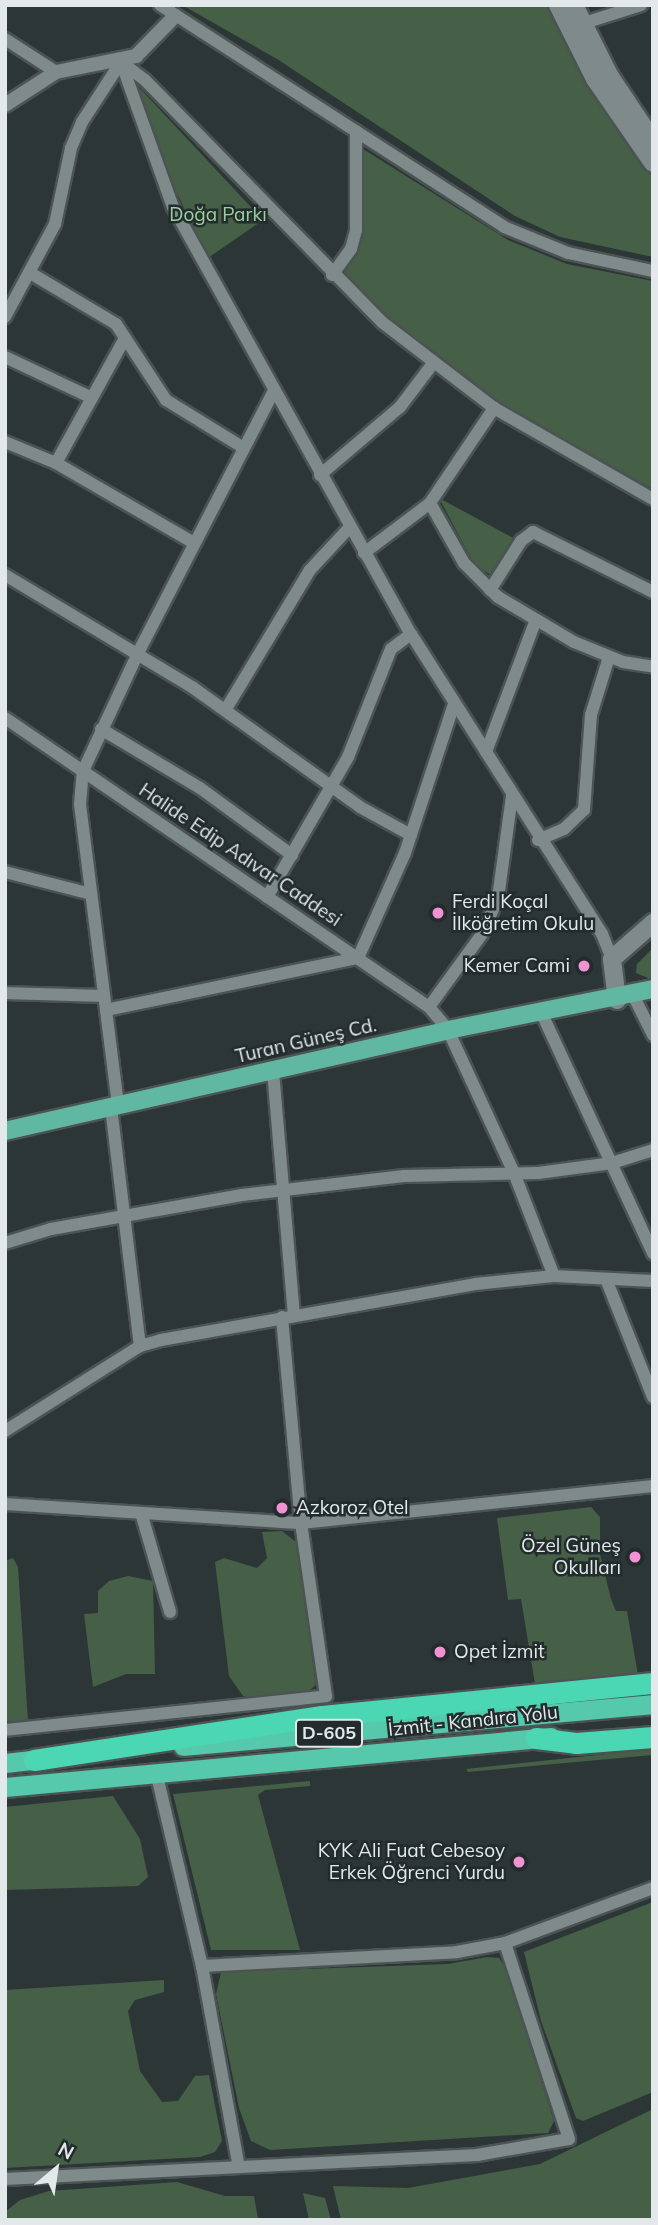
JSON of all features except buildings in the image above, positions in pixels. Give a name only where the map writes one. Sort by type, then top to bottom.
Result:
[{"type":"highway","points":[[34,1760],[310,1717],[653,1683]]},
{"type":"highway","name":"İzmit - Kandıra Yolu","points":[[5,1763],[653,1703]]},
{"type":"highway","name":"İzmit - Kandıra Yolu","points":[[5,1787],[157,1776],[653,1728]]},
{"type":"highway","points":[[536,1738],[576,1743],[653,1737]]},
{"type":"main road","points":[[558,5],[595,79],[653,163]]},
{"type":"main road","points":[[573,5],[581,24],[653,141]]},
{"type":"main road","points":[[625,997],[612,959],[653,923]]},
{"type":"main road","name":"Turan Güneş Cd.","points":[[5,1131],[447,1031],[542,1014],[653,989]]},
{"type":"street","points":[[160,5],[516,233],[580,256],[653,271]]},
{"type":"street","points":[[581,24],[641,5]]},
{"type":"street","points":[[5,105],[56,72],[121,62],[149,47],[176,16]]},
{"type":"street","points":[[5,39],[56,72]]},
{"type":"street","points":[[5,317],[32,274],[55,225],[71,148],[121,62]]},
{"type":"street","points":[[121,62],[145,79],[370,313],[495,408],[653,499]]},
{"type":"street","points":[[121,62],[173,207],[349,528],[538,840],[602,934],[612,959]]},
{"type":"street","points":[[332,275],[351,249],[356,230],[355,131]]},
{"type":"street","points":[[32,274],[116,324],[166,400],[242,447]]},
{"type":"street","points":[[56,463],[125,338]]},
{"type":"street","points":[[5,358],[92,398]]},
{"type":"street","points":[[320,475],[400,407],[434,362]]},
{"type":"street","points":[[140,1346],[123,1217],[106,1010],[80,804],[83,771],[138,653],[242,447],[274,391]]},
{"type":"street","points":[[364,553],[430,503],[495,408]]},
{"type":"street","points":[[5,442],[56,463],[194,543]]},
{"type":"street","points":[[430,503],[464,563],[490,590],[535,622],[609,657],[653,667]]},
{"type":"street","points":[[226,709],[310,570],[349,528]]},
{"type":"street","points":[[490,590],[521,541],[533,532],[653,592]]},
{"type":"street","points":[[5,575],[138,653],[226,709],[332,787],[411,835]]},
{"type":"street","points":[[486,751],[535,622]]},
{"type":"street","points":[[267,897],[332,787],[362,728],[391,649],[411,634]]},
{"type":"street","points":[[538,840],[564,830],[584,810],[591,715],[609,657]]},
{"type":"street","points":[[106,1010],[358,958],[411,835],[454,704]]},
{"type":"street","name":"Halide Edip Adıvar Caddesi","points":[[5,718],[429,1007],[447,1031],[514,1174],[554,1276]]},
{"type":"street","points":[[101,729],[201,788],[292,855]]},
{"type":"street","points":[[429,1007],[482,934],[498,898],[512,796]]},
{"type":"street","points":[[5,872],[91,894]]},
{"type":"street","points":[[5,993],[104,996]]},
{"type":"street","points":[[625,997],[653,1035]]},
{"type":"street","points":[[542,1014],[653,1253]]},
{"type":"street","points":[[5,1730],[326,1696],[301,1523],[288,1316],[285,1191],[273,1070]]},
{"type":"street","points":[[5,1243],[51,1228],[285,1191],[404,1176],[514,1174],[612,1163],[653,1150]]},
{"type":"street","points":[[5,1431],[140,1346],[288,1316],[475,1284],[554,1276],[653,1281]]},
{"type":"street","points":[[606,1279],[653,1397]]},
{"type":"street","points":[[5,1504],[142,1516],[301,1523],[653,1486]]},
{"type":"street","points":[[142,1516],[170,1612]]},
{"type":"street","points":[[157,1776],[202,1966],[239,2167]]},
{"type":"street","points":[[202,1966],[457,1952],[505,1943],[653,1888]]},
{"type":"street","points":[[5,2179],[477,2155],[569,2139],[505,1943]]},
{"type":"green space","points":[[182,5],[550,5],[557,27],[611,120],[653,175],[653,257],[560,237],[515,216],[277,59]]},
{"type":"green space","name":"Doğa Parkı","points":[[135,83],[263,220],[208,258],[153,143]]},
{"type":"green space","points":[[363,149],[508,240],[567,264],[653,281],[653,489],[510,410],[393,324],[344,274],[356,253],[364,217]]},
{"type":"green space","points":[[439,498],[517,540],[491,575],[474,564]]},
{"type":"green space","points":[[653,948],[653,980],[636,973],[637,964]]},
{"type":"green space","points":[[591,1507],[600,1517],[600,1554],[611,1599],[616,1611],[627,1611],[638,1675],[535,1684],[521,1599],[508,1600],[497,1518]]},
{"type":"green space","points":[[282,1531],[296,1542],[316,1685],[305,1694],[251,1698],[243,1696],[229,1676],[215,1562],[224,1558],[257,1568],[267,1558],[262,1532]]},
{"type":"green space","points":[[13,1558],[18,1567],[28,1721],[5,1721],[5,1561]]},
{"type":"green space","points":[[128,1576],[153,1581],[155,1674],[126,1674],[93,1687],[84,1614],[98,1613],[98,1591],[109,1581]]},
{"type":"green space","points":[[653,1749],[653,1755],[468,1772],[466,1769]]},
{"type":"green space","points":[[310,1781],[310,1786],[265,1790],[258,1795],[300,1950],[211,1950],[173,1794]]},
{"type":"green space","points":[[113,1796],[140,1839],[148,1877],[138,1886],[5,1890],[5,1807]]},
{"type":"green space","points":[[653,1902],[653,2092],[583,2121],[576,2118],[541,2021],[524,1952]]},
{"type":"green space","points":[[487,1957],[499,1958],[505,1967],[554,2121],[548,2133],[270,2150],[251,2141],[239,2108],[216,1994],[221,1972],[448,1964]]},
{"type":"green space","points":[[164,1980],[164,1992],[135,2000],[128,2011],[140,2071],[162,2102],[178,2101],[195,2076],[209,2075],[222,2141],[215,2152],[200,2157],[5,2168],[5,1990]]},
{"type":"green space","points":[[653,2109],[653,2220],[341,2220],[333,2186],[408,2188],[540,2164]]},
{"type":"green space","points":[[177,2182],[225,2196],[254,2196],[258,2219],[279,2220],[5,2220],[5,2212],[20,2200],[49,2191]]},
{"type":"green space","points":[[303,2193],[325,2198],[331,2220],[309,2220]]},
{"type":"place","name":"Ferdi Koçal İlköğretim Okulu","points":[[438,913]]},
{"type":"place","name":"Kemer Cami","points":[[584,966]]},
{"type":"place","name":"Azkoroz Otel","points":[[282,1508]]},
{"type":"place","name":"Özel Güneş Okulları","points":[[635,1557]]},
{"type":"place","name":"Opet İzmit","points":[[440,1652]]},
{"type":"place","name":"KYK Ali Fuat Cebesoy Erkek Öğrenci Yurdu","points":[[519,1862]]}]
